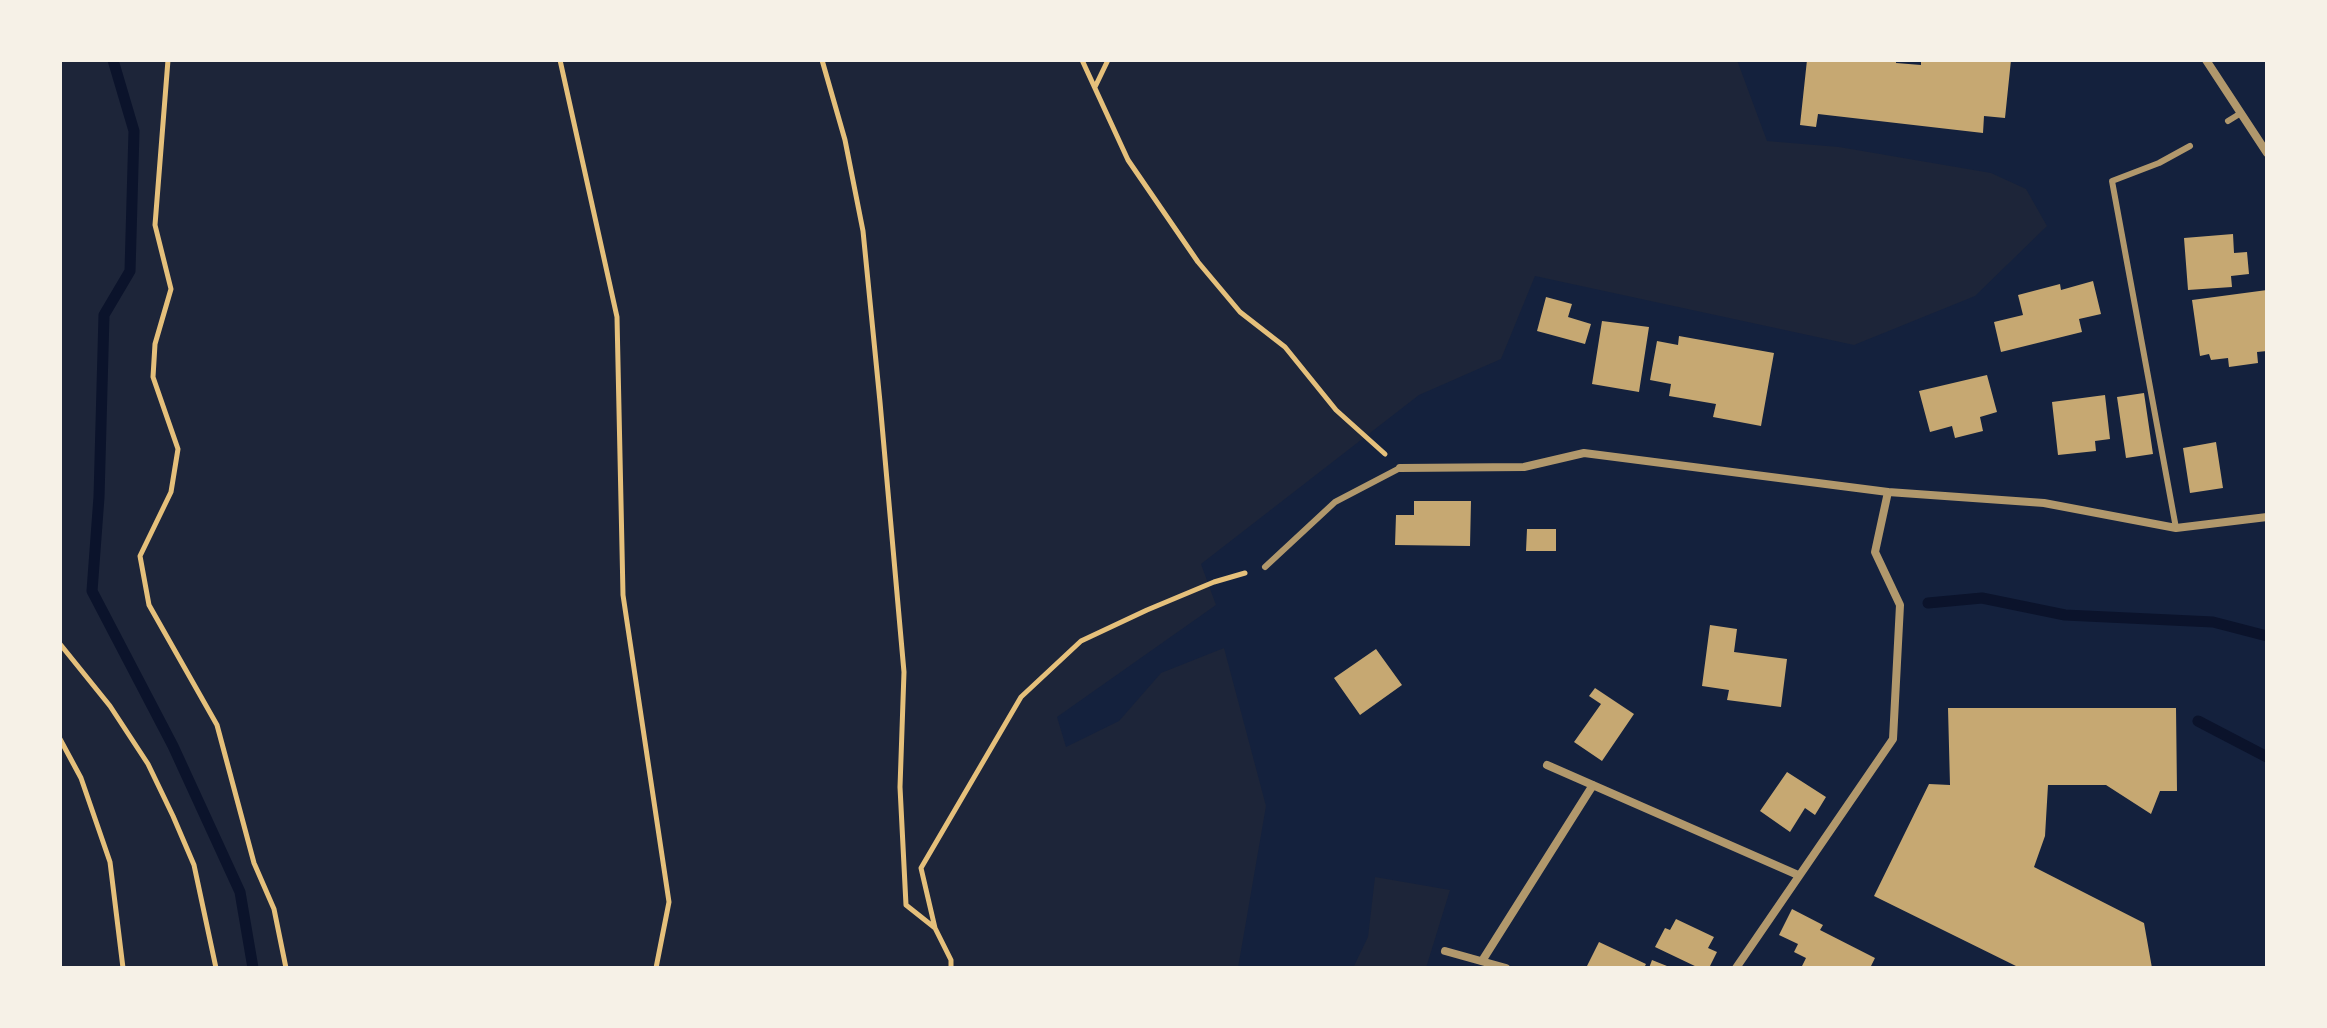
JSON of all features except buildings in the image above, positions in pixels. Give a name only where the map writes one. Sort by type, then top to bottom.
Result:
[{"type":"street","points":[[2206,60],[2267,153]]},
{"type":"street","points":[[1400,468],[1524,467],[1584,453],[1888,492],[2044,503],[2176,528],[2267,517]]},
{"type":"street","points":[[1736,968],[1893,739],[1900,605],[1875,552],[1888,492]]},
{"type":"street","points":[[1547,765],[1798,875]]},
{"type":"street","points":[[1482,961],[1593,785]]},
{"type":"street","points":[[1445,951],[1506,968]]},
{"type":"lane","points":[[2228,121],[2241,113]]},
{"type":"lane","points":[[2176,528],[2112,181],[2159,163],[2190,146]]},
{"type":"lane","points":[[1265,567],[1335,502],[1400,468]]},
{"type":"path","points":[[168,60],[155,225],[171,289],[155,344],[153,377],[178,449],[171,492],[140,556],[149,605],[217,725],[254,863],[274,909],[286,968]]},
{"type":"path","points":[[560,60],[617,317],[623,595],[669,902],[656,968]]},
{"type":"path","points":[[822,60],[845,140],[863,231],[904,672],[900,787],[906,905],[935,928]]},
{"type":"path","points":[[1082,60],[1128,160],[1198,262],[1240,312],[1285,347],[1336,410],[1400,468]]},
{"type":"path","points":[[1094,88],[1108,60]]},
{"type":"path","points":[[951,968],[951,960],[935,928],[921,868],[1021,697],[1081,641],[1214,582],[1265,567]]},
{"type":"path","points":[[60,644],[110,706],[161,790],[194,865],[216,968]]},
{"type":"path","points":[[60,739],[81,778],[110,862],[123,968]]},
{"type":"shaded area","points":[[60,60],[1737,60],[1767,141],[1839,147],[1991,173],[2026,189],[2047,226],[1975,296],[1854,345],[1535,276],[1501,359],[1419,395],[1201,564],[1216,605],[1057,717],[1066,747],[1119,721],[1161,673],[1224,648],[1266,806],[1238,968],[60,968]]},
{"type":"shaded area","points":[[1375,877],[1450,890],[1426,968],[1353,968],[1368,937]]},
{"type":"waterway","points":[[113,60],[134,131],[130,271],[104,315],[99,497],[92,591],[173,746],[240,892],[253,968]]},
{"type":"waterway","points":[[1928,603],[1982,598],[2065,615],[2213,622],[2267,636]]},
{"type":"waterway","points":[[2198,721],[2267,757]]}]
